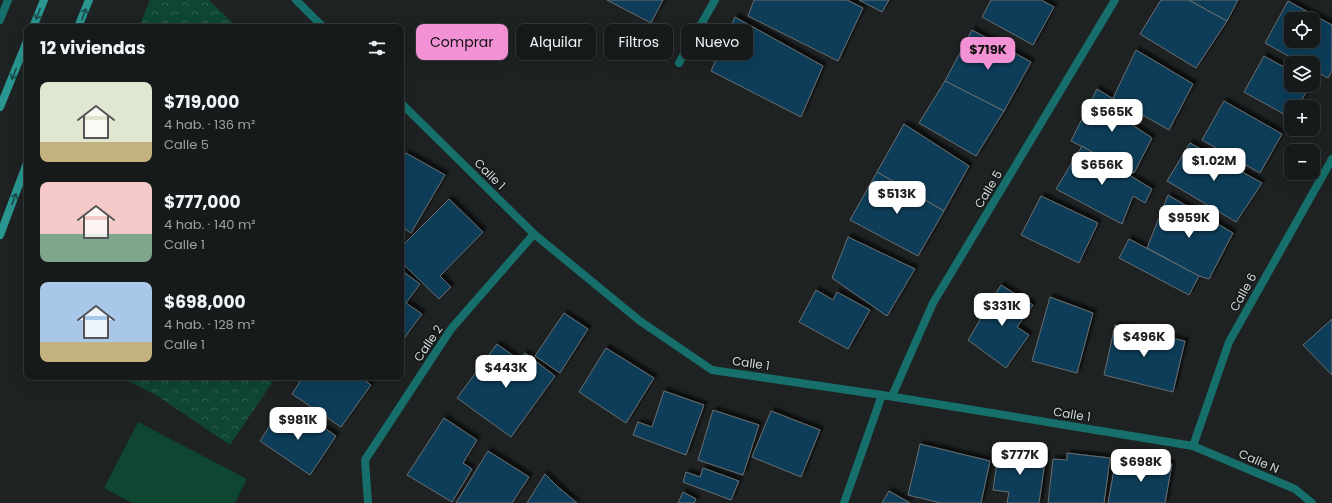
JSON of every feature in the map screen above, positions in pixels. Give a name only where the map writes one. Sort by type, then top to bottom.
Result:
[{"type":"street","points":[[0,20],[8,0]]},
{"type":"street","points":[[34,24],[44,0]]},
{"type":"street","points":[[79,24],[89,0]]},
{"type":"street","points":[[296,0],[320,24]]},
{"type":"street","points":[[679,63],[715,0]]},
{"type":"street","name":"Calle 5","points":[[892,396],[933,303],[1115,0]]},
{"type":"street","points":[[0,107],[24,48]]},
{"type":"street","name":"Calle 1","points":[[404,106],[534,234],[640,321],[712,370],[892,396],[1193,446]]},
{"type":"street","name":"Calle 6","points":[[1193,446],[1229,342],[1332,159]]},
{"type":"street","points":[[0,235],[24,171]]},
{"type":"street","name":"Calle 2","points":[[368,503],[365,460],[451,329],[534,234]]},
{"type":"street","points":[[844,503],[882,395]]},
{"type":"street","name":"Calle N","points":[[1193,446],[1295,489],[1312,503]]},
{"type":"green space","points":[[150,0],[209,0],[234,24],[140,24]]},
{"type":"green space","points":[[126,380],[274,380],[230,445],[156,395]]},
{"type":"green space","points":[[138,422],[247,479],[235,503],[132,503],[104,488]]},
{"type":"building","points":[[607,0],[663,0],[651,23]]},
{"type":"building","points":[[754,0],[847,0],[863,8],[838,61],[748,16]]},
{"type":"building","points":[[859,0],[889,0],[882,12]]},
{"type":"building","points":[[991,0],[1041,0],[1054,7],[1033,45],[982,17]]},
{"type":"building","points":[[1161,0],[1189,0],[1227,21],[1196,68],[1140,34]]},
{"type":"building","points":[[1189,0],[1238,0],[1227,21]]},
{"type":"building","points":[[1288,1],[1308,12],[1284,12],[1284,48],[1320,48],[1320,18],[1332,25],[1332,71],[1328,78],[1320,74],[1320,56],[1288,56],[1265,43]]},
{"type":"building","points":[[735,17],[748,24],[732,24]]},
{"type":"building","points":[[753,27],[823,66],[801,117],[711,71],[716,60],[753,60]]},
{"type":"building","points":[[972,30],[1031,62],[1004,111],[945,81]]},
{"type":"building","points":[[1136,50],[1193,84],[1169,130],[1113,98]]},
{"type":"building","points":[[1264,56],[1284,67],[1284,92],[1306,92],[1302,100],[1284,100],[1284,114],[1244,92]]},
{"type":"building","points":[[945,81],[1004,111],[976,156],[919,123]]},
{"type":"building","points":[[1097,89],[1133,111],[1128,122],[1152,138],[1134,173],[1071,141]]},
{"type":"building","points":[[1224,101],[1282,134],[1260,173],[1202,140]]},
{"type":"building","points":[[904,124],[969,166],[944,211],[877,172]]},
{"type":"building","points":[[1190,143],[1262,183],[1236,222],[1167,181]]},
{"type":"building","points":[[1082,146],[1152,189],[1145,203],[1133,196],[1122,224],[1056,189]]},
{"type":"building","points":[[406,153],[445,175],[411,233],[404,228],[404,156]]},
{"type":"building","points":[[877,172],[944,211],[918,256],[850,220]]},
{"type":"building","points":[[1168,195],[1233,233],[1209,279],[1199,276],[1147,248]]},
{"type":"building","points":[[1041,196],[1098,223],[1079,263],[1021,235]]},
{"type":"building","points":[[449,199],[483,232],[440,276],[451,287],[439,299],[404,265],[404,244]]},
{"type":"building","points":[[848,237],[915,269],[887,316],[832,278]]},
{"type":"building","points":[[1129,239],[1199,276],[1189,295],[1119,258]]},
{"type":"building","points":[[404,272],[420,284],[406,303],[422,314],[405,337]]},
{"type":"building","points":[[1001,285],[1033,305],[1017,327],[1029,335],[1006,368],[968,340]]},
{"type":"building","points":[[816,290],[833,300],[837,292],[870,310],[848,349],[799,322]]},
{"type":"building","points":[[1050,297],[1093,313],[1077,373],[1032,361]]},
{"type":"building","points":[[564,313],[588,329],[560,373],[535,356]]},
{"type":"building","points":[[1332,319],[1332,375],[1303,345]]},
{"type":"building","points":[[1115,325],[1185,341],[1173,392],[1104,375]]},
{"type":"building","points":[[497,344],[519,360],[525,353],[555,376],[511,437],[457,398]]},
{"type":"building","points":[[606,348],[654,378],[626,423],[579,392]]},
{"type":"building","points":[[301,380],[364,380],[371,385],[341,427],[292,394]]},
{"type":"building","points":[[664,391],[704,405],[686,455],[633,435],[638,422],[652,427]]},
{"type":"building","points":[[280,410],[301,424],[307,416],[336,436],[310,475],[260,441]]},
{"type":"building","points":[[713,410],[759,425],[743,475],[698,460]]},
{"type":"building","points":[[771,411],[820,430],[801,477],[752,457]]},
{"type":"building","points":[[444,418],[477,440],[463,463],[472,469],[452,502],[407,475]]},
{"type":"building","points":[[920,444],[990,461],[981,503],[941,503],[908,495]]},
{"type":"building","points":[[999,448],[1046,455],[1039,503],[1007,503],[1009,492],[993,490]]},
{"type":"building","points":[[488,451],[529,477],[512,503],[456,503]]},
{"type":"building","points":[[1067,453],[1110,458],[1104,503],[1048,503],[1053,459],[1067,460]]},
{"type":"building","points":[[1136,458],[1172,464],[1165,503],[1108,503],[1114,470],[1133,473]]},
{"type":"building","points":[[703,468],[739,481],[731,500],[683,482],[686,472],[700,477]]},
{"type":"building","points":[[545,474],[558,487],[577,503],[527,503]]},
{"type":"building","points":[[889,491],[910,503],[882,503]]},
{"type":"building","points":[[683,492],[696,499],[694,503],[678,503]]}]
